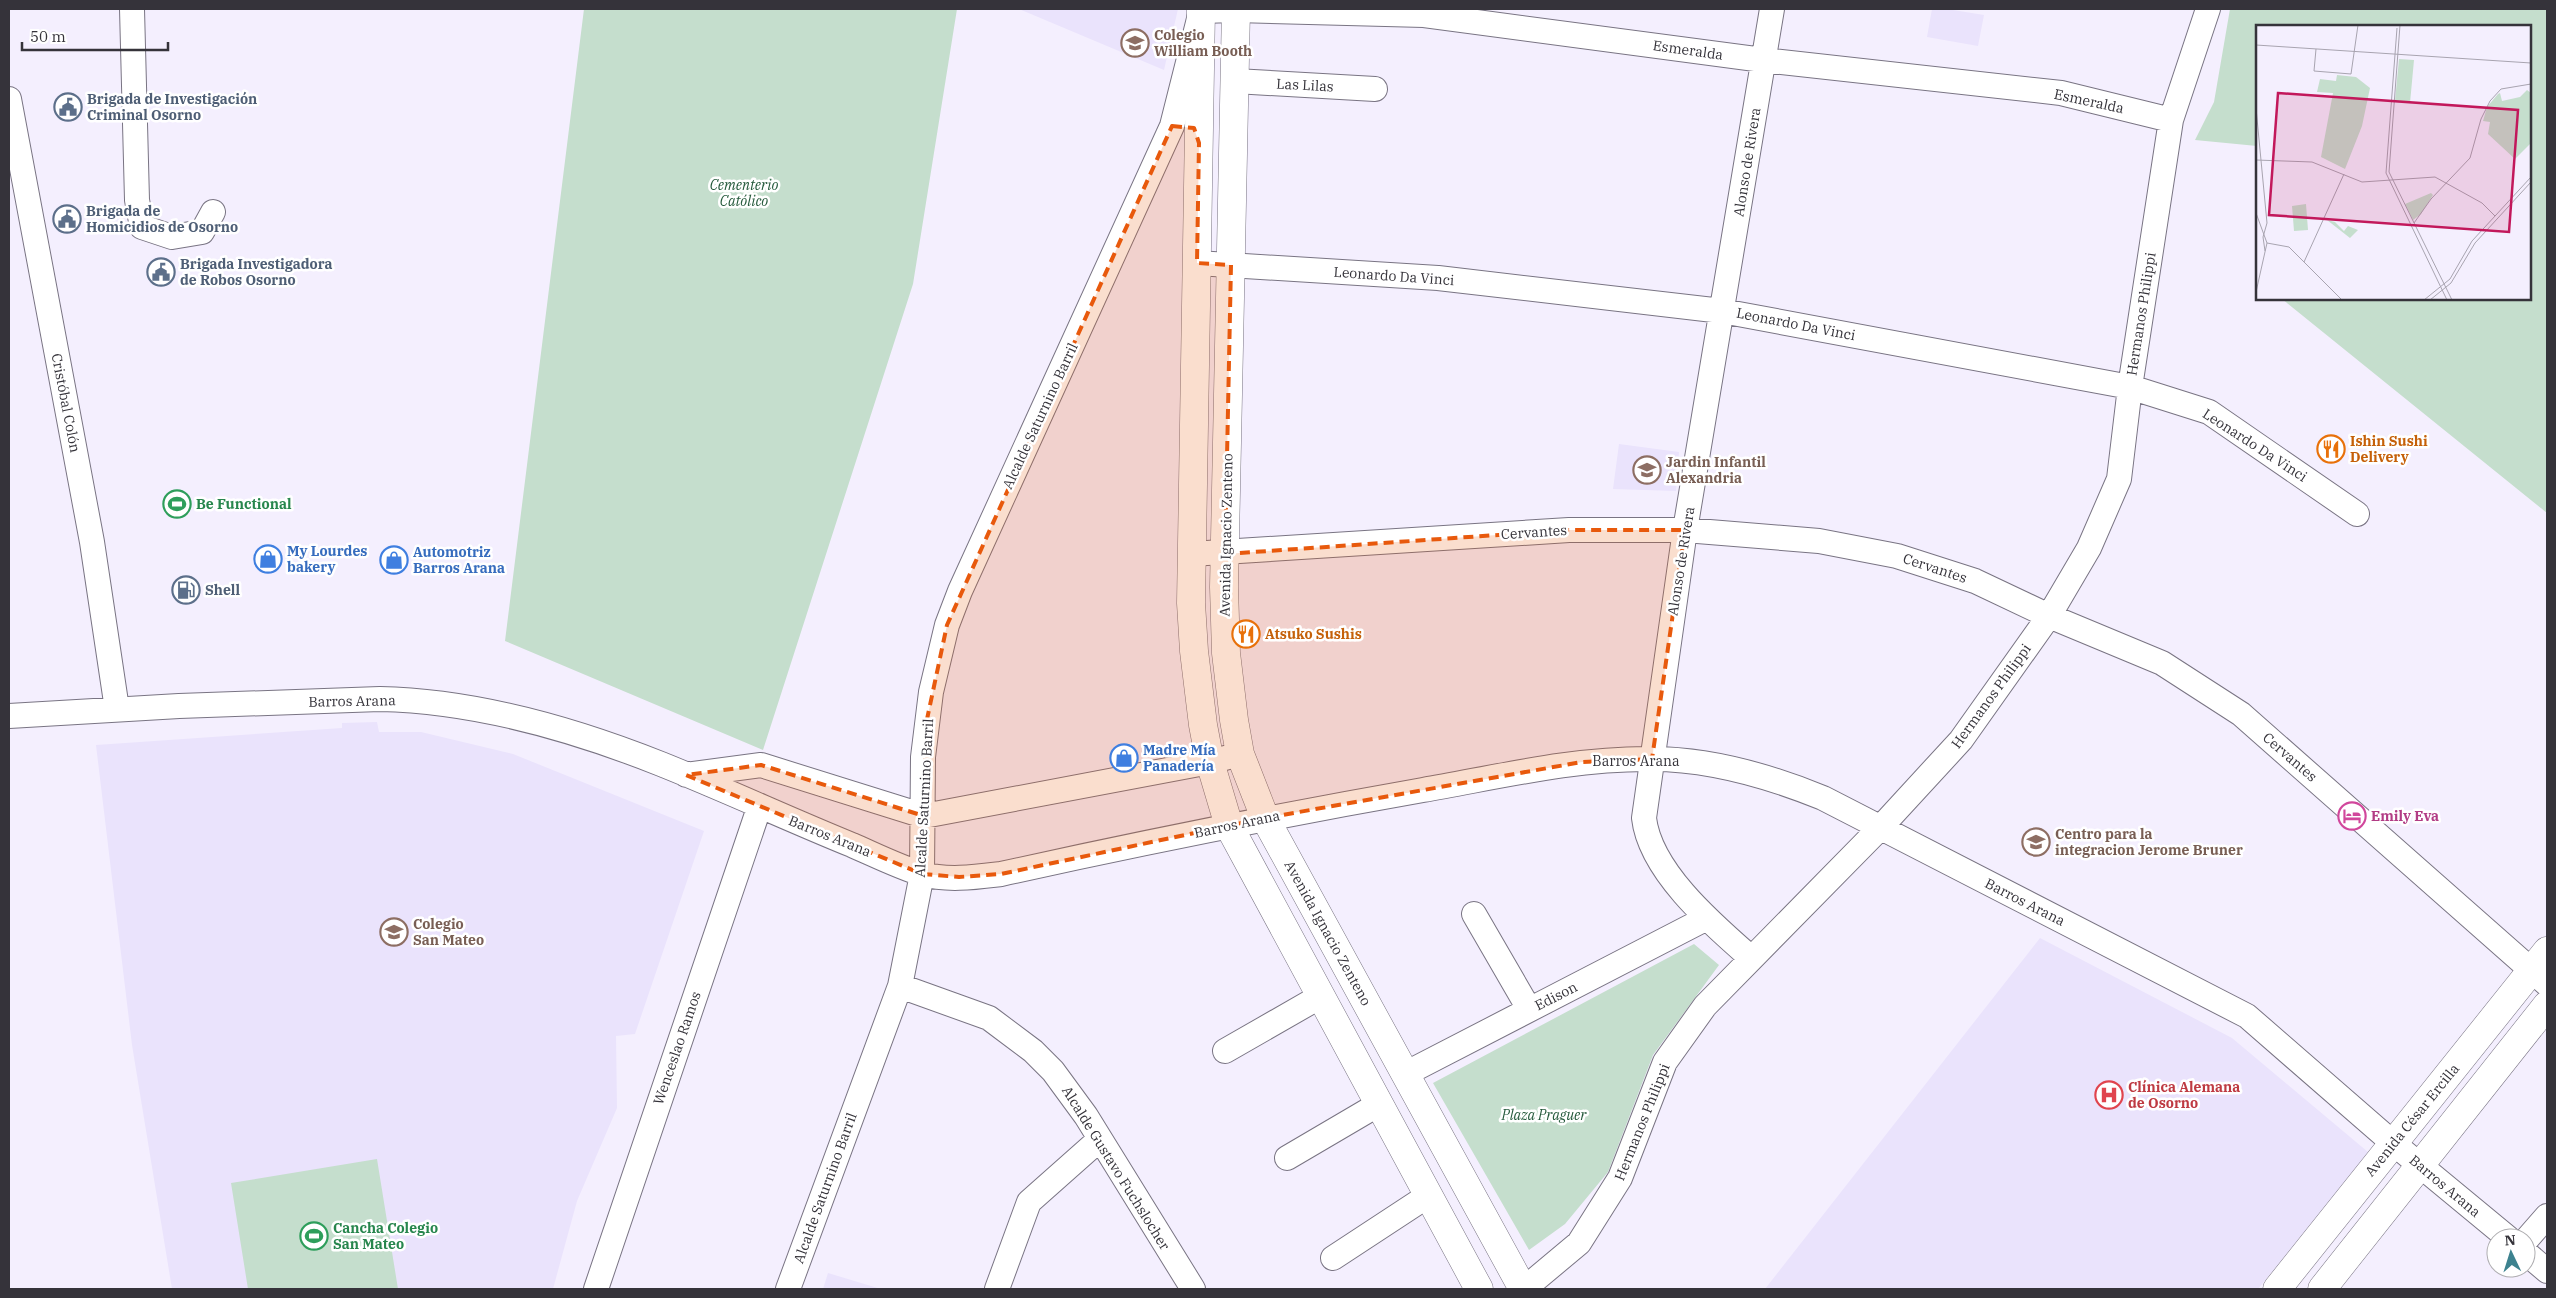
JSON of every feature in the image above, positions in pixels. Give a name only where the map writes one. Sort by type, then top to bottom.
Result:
[{"type":"main road","name":"Avenida Ignacio Zenteno","points":[[1236,9],[1226,554],[1226,653],[1240,754],[1265,818],[1524,1289]]},
{"type":"main road","points":[[1201,10],[1192,554],[1194,651],[1210,762],[1229,826],[1479,1289]]},
{"type":"main road","name":"Avenida César Ercilla","points":[[2277,1289],[2393,1144],[2542,968]]},
{"type":"main road","points":[[2322,1289],[2547,1005]]},
{"type":"street","points":[[132,9],[137,200],[142,226],[172,236],[202,232],[212,212]]},
{"type":"street","name":"Alonso de Rivera","points":[[1751,958],[1707,918],[1659,862],[1648,838],[1644,807],[1685,530],[1772,9]]},
{"type":"street","name":"Hermanos Philippi","points":[[1524,1289],[1578,1243],[1620,1178],[1665,1062],[1705,1006],[1881,827],[1961,740],[2049,616],[2089,548],[2119,479],[2130,387],[2172,120],[2208,9]]},
{"type":"street","name":"Esmeralda","points":[[1201,10],[1424,12],[1763,60],[2061,93],[2172,120]]},
{"type":"street","name":"Alcalde Saturnino Barril","points":[[788,1289],[900,986],[922,874],[924,816],[923,756],[926,724],[931,692],[948,625],[960,591],[1172,126],[1201,10]]},
{"type":"street","name":"Las Lilas","points":[[1235,81],[1375,88]]},
{"type":"street","name":"Cristóbal Colón","points":[[9,99],[92,542],[117,709]]},
{"type":"street","points":[[1172,126],[1194,128],[1199,143]]},
{"type":"street","name":"Leonardo Da Vinci","points":[[1197,263],[1438,278],[1722,311],[2130,387],[2209,412],[2357,514]]},
{"type":"street","name":"Cervantes","points":[[1192,554],[1226,554],[1569,530],[1685,530],[1819,541],[1897,556],[1975,581],[2049,616],[2162,663],[2241,714],[2542,968]]},
{"type":"street","name":"Barros Arana","points":[[9,716],[279,702],[408,700],[492,714],[558,730],[610,746],[686,775],[759,808],[922,874],[959,878],[1001,874],[1265,818],[1582,762],[1652,759],[1689,761],[1762,776],[1823,798],[2247,1016],[2393,1144],[2496,1228]]},
{"type":"street","name":"Barros Arana","points":[[686,775],[761,765],[924,816],[1210,762],[1240,754]]},
{"type":"street","name":"Wenceslao Ramos","points":[[602,1288],[759,808]]},
{"type":"street","points":[[1474,914],[1529,1009]]},
{"type":"street","name":"Edison","points":[[1406,1074],[1707,918]]},
{"type":"street","name":"Alcalde Gustavo Fuchslocher","points":[[900,986],[989,1018],[1012,1034],[1053,1071],[1100,1139],[1193,1289]]},
{"type":"street","points":[[1225,1051],[1321,996]]},
{"type":"street","points":[[1287,1158],[1379,1104]]},
{"type":"street","points":[[997,1289],[1029,1202],[1100,1139]]},
{"type":"street","points":[[1333,1258],[1429,1195]]},
{"type":"street","points":[[2536,1229],[2547,1216]]},
{"type":"street","points":[[2536,1261],[2547,1270]]},
{"type":"highlighted area","points":[[1172,126],[1194,128],[1199,143],[1197,263],[1231,265],[1225,554],[1569,530],[1685,530],[1652,759],[1582,762],[1265,818],[1001,874],[959,877],[922,874],[686,775],[761,765],[924,816],[926,724],[947,625]]},
{"type":"shaded area","name":"Colegio William Booth","points":[[1019,9],[1178,9],[1164,70]]},
{"type":"shaded area","points":[[1932,9],[1947,9],[1984,15],[1978,46],[1927,37]]},
{"type":"shaded area","name":"Jardin Infantil Alexandria","points":[[1619,444],[1679,452],[1676,491],[1613,489]]},
{"type":"shaded area","name":"Colegio San Mateo","points":[[377,722],[379,732],[421,732],[513,754],[704,831],[635,1034],[616,1036],[617,1108],[577,1201],[553,1289],[172,1289],[132,1045],[96,745],[342,728],[342,723]]},
{"type":"shaded area","name":"Clínica Alemana de Osorno","points":[[2040,938],[2232,1038],[2368,1152],[2258,1289],[1765,1289]]},
{"type":"shaded area","points":[[828,1273],[881,1289],[823,1289]]},
{"type":"green space","name":"Cementerio Católico","points":[[584,9],[957,9],[913,284],[763,750],[505,641]]},
{"type":"green space","points":[[2230,9],[2547,9],[2547,513],[2283,300],[2531,300],[2531,25],[2256,25],[2256,146],[2195,140],[2214,102]]},
{"type":"green space","name":"Plaza Praguer","points":[[1694,944],[1719,965],[1653,1055],[1608,1172],[1565,1224],[1529,1250],[1433,1083]]},
{"type":"green space","name":"Cancha Colegio San Mateo","points":[[377,1159],[398,1289],[248,1289],[231,1183]]},
{"type":"place","name":"Colegio William Booth","points":[[1135,43]]},
{"type":"place","name":"Brigada de Investigación Criminal Osorno","points":[[68,107]]},
{"type":"place","name":"Brigada de Homicidios de Osorno","points":[[67,219]]},
{"type":"place","name":"Brigada Investigadora de Robos Osorno","points":[[161,272]]},
{"type":"place","name":"Ishin Sushi Delivery","points":[[2331,449]]},
{"type":"place","name":"Jardin Infantil Alexandria","points":[[1647,470]]},
{"type":"place","name":"Be Functional","points":[[177,504]]},
{"type":"place","name":"My Lourdes bakery","points":[[268,559]]},
{"type":"place","name":"Automotriz Barros Arana","points":[[394,560]]},
{"type":"place","name":"Shell","points":[[186,590]]},
{"type":"place","name":"Atsuko Sushis","points":[[1246,634]]},
{"type":"place","name":"Madre Mía Panadería","points":[[1124,758]]},
{"type":"place","name":"Emily Eva","points":[[2352,816]]},
{"type":"place","name":"Centro para la integracion Jerome Bruner","points":[[2036,842]]},
{"type":"place","name":"Colegio San Mateo","points":[[394,932]]},
{"type":"place","name":"Clínica Alemana de Osorno","points":[[2109,1095]]},
{"type":"place","name":"Cancha Colegio San Mateo","points":[[314,1236]]}]
